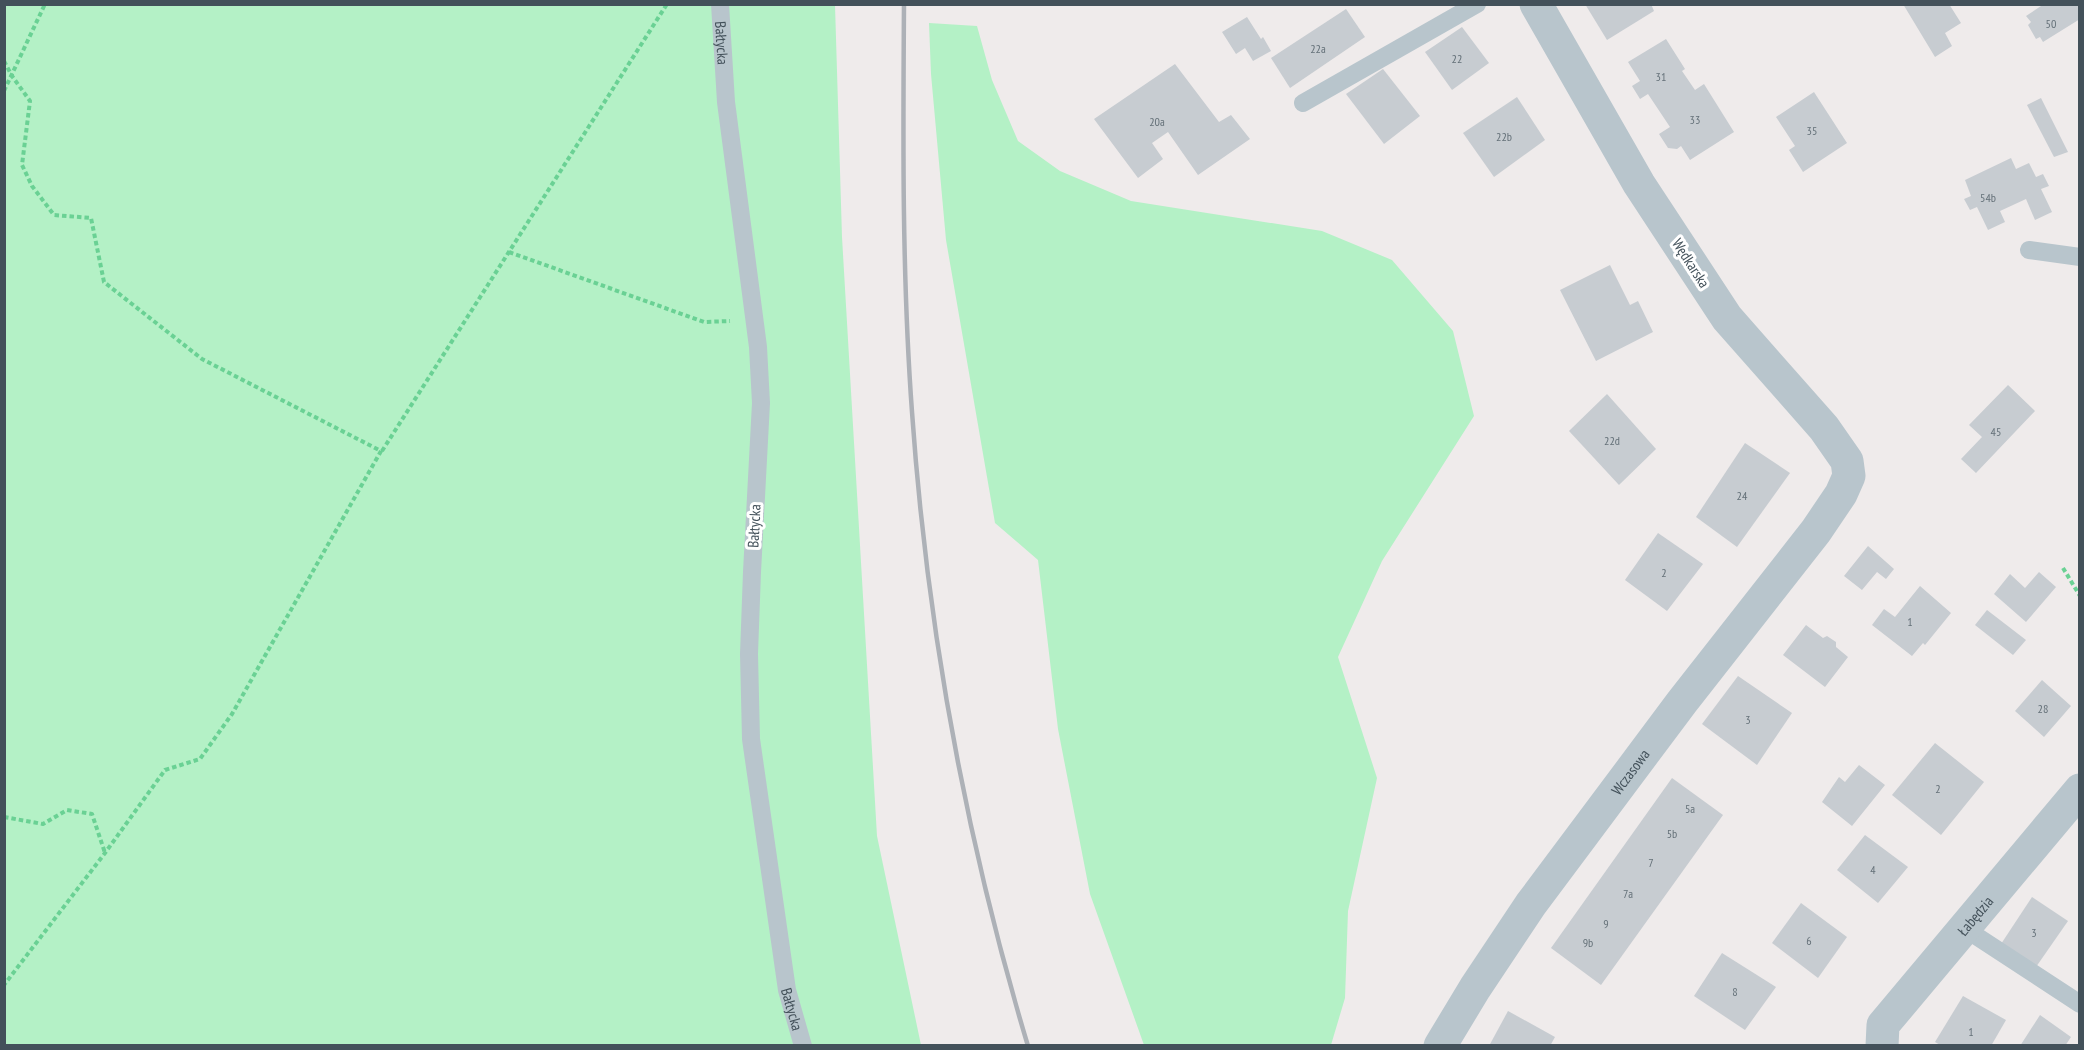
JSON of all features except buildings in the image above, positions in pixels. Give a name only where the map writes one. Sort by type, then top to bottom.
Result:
[{"type":"street","name":"Wędkarska","points":[[1536,5],[1640,184],[1728,318],[1824,428],[1847,461],[1849,476],[1833,506]]},
{"type":"street","name":"Wczasowa","points":[[1440,1046],[1502,945],[1538,895],[1682,702],[1801,552],[1833,506]]},
{"type":"street","name":"Łabędzia","points":[[1882,1046],[1883,1025],[2079,790]]},
{"type":"lane","name":"Bałtycka","points":[[720,4],[726,102],[758,347],[761,403],[749,654],[751,739],[787,990],[803,1046]]},
{"type":"lane","points":[[1303,103],[1477,4]]},
{"type":"lane","points":[[2029,250],[2079,257]]},
{"type":"lane","points":[[1964,928],[2079,1004]]},
{"type":"path","points":[[4,91],[45,4]]},
{"type":"path","points":[[4,985],[165,770],[200,759],[232,714],[381,451],[667,4]]},
{"type":"path","points":[[4,61],[30,101],[22,165],[32,186],[54,215],[91,218],[104,282],[202,359],[381,451]]},
{"type":"path","points":[[509,252],[704,322],[754,320]]},
{"type":"path","points":[[2063,568],[2079,596]]},
{"type":"path","points":[[4,818],[43,824],[67,810],[92,814],[105,853]]},
{"type":"green space","points":[[5,5],[835,5],[842,237],[877,836],[921,1045],[5,1046]]},
{"type":"green space","points":[[929,23],[977,26],[992,80],[1018,141],[1060,171],[1131,201],[1322,231],[1392,260],[1453,331],[1474,416],[1382,561],[1338,657],[1377,778],[1348,911],[1345,998],[1331,1045],[1144,1045],[1090,894],[1058,729],[1038,560],[995,523],[946,240],[931,74]]},
{"type":"railway","points":[[904,4],[903,157],[906,310],[912,412],[928,572],[952,732],[968,811],[986,890],[1028,1046]]}]
